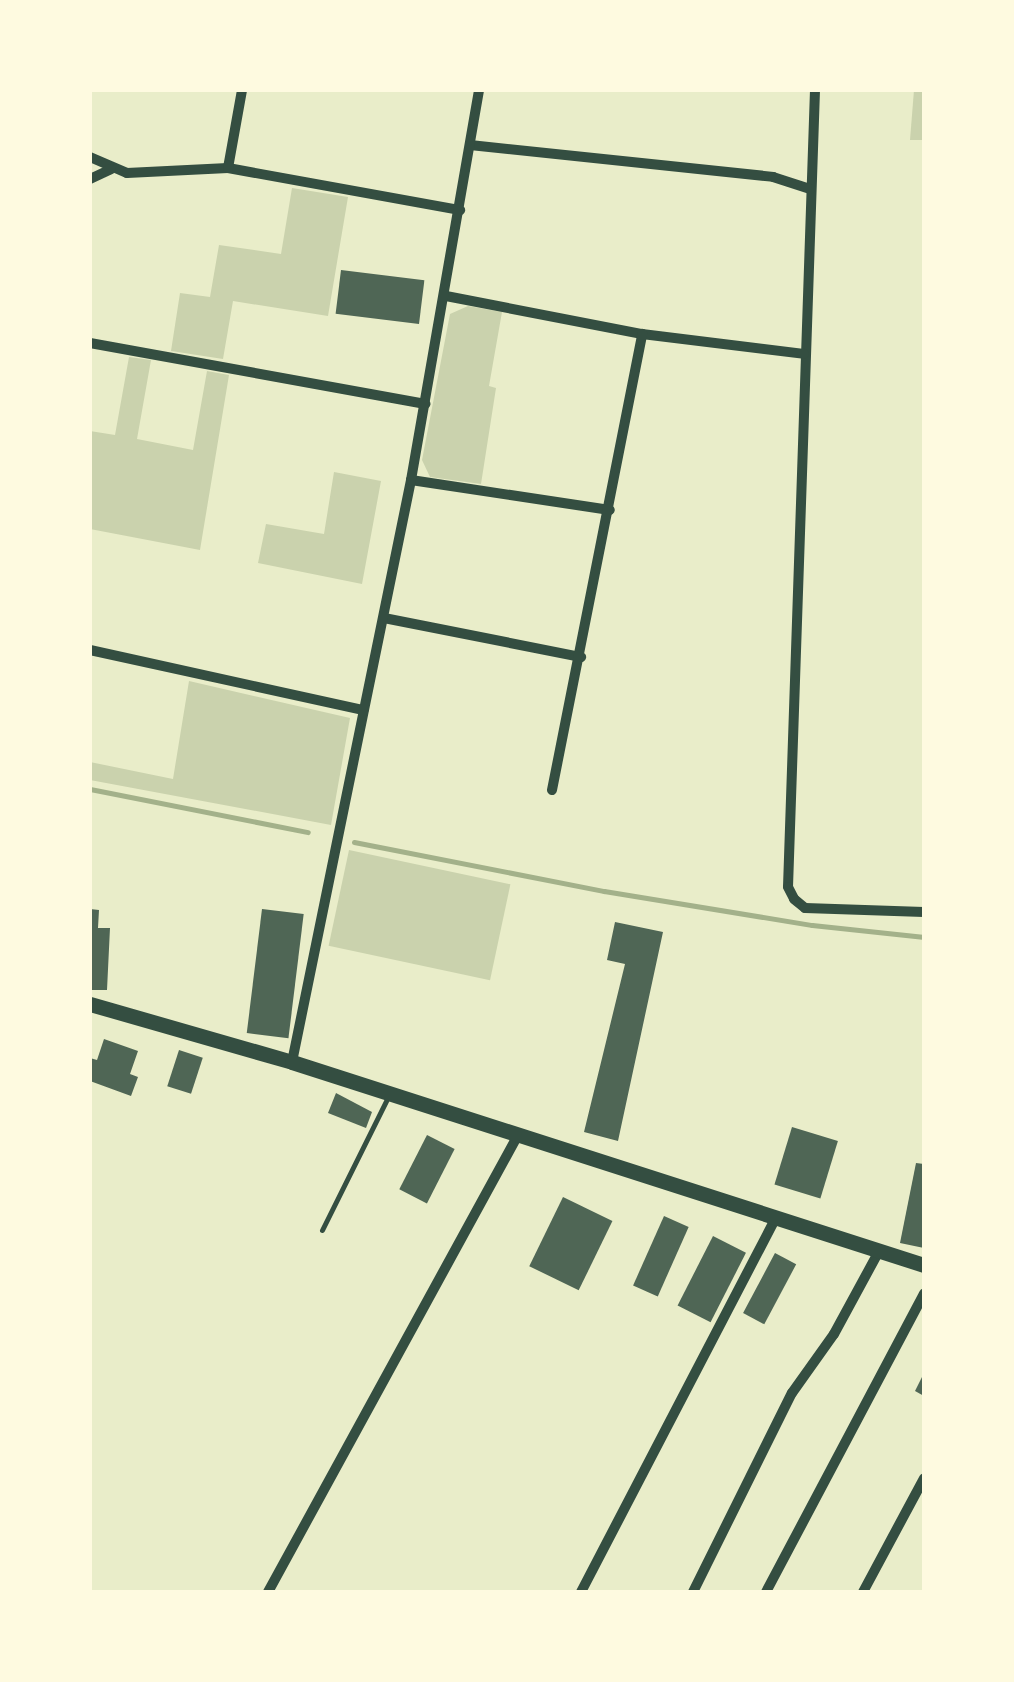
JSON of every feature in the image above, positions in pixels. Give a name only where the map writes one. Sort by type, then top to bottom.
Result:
[{"type":"main road","points":[[90,1004],[292,1062],[924,1265]]},
{"type":"street","points":[[228,168],[242,90]]},
{"type":"street","points":[[292,1062],[411,480],[480,90]]},
{"type":"street","points":[[815,90],[788,886],[794,900],[805,908],[924,912]]},
{"type":"street","points":[[470,144],[773,177],[810,189]]},
{"type":"street","points":[[90,157],[127,173],[228,168],[460,210]]},
{"type":"street","points":[[90,178],[111,169]]},
{"type":"street","points":[[446,296],[642,334],[804,354]]},
{"type":"street","points":[[552,790],[642,334]]},
{"type":"street","points":[[90,343],[425,404]]},
{"type":"street","points":[[411,480],[610,510]]},
{"type":"street","points":[[384,618],[581,657]]},
{"type":"street","points":[[90,650],[364,710]]},
{"type":"street","points":[[268,1592],[518,1135]]},
{"type":"street","points":[[581,1592],[776,1218]]},
{"type":"street","points":[[693,1592],[792,1393],[834,1334],[879,1251]]},
{"type":"street","points":[[766,1592],[924,1293]]},
{"type":"street","points":[[863,1592],[924,1478]]},
{"type":"lane","points":[[322,1230],[389,1094]]},
{"type":"green space","points":[[914,90],[924,90],[924,140],[910,140]]},
{"type":"green space","points":[[292,188],[348,197],[328,316],[233,301],[223,359],[171,351],[180,293],[210,297],[219,245],[281,254]]},
{"type":"green space","points":[[468,306],[502,312],[489,386],[496,388],[481,484],[430,477],[422,460],[450,314]]},
{"type":"green space","points":[[129,357],[151,360],[137,439],[193,450],[207,371],[229,375],[200,550],[90,529],[90,431],[115,435]]},
{"type":"green space","points":[[334,472],[381,481],[362,584],[258,563],[266,524],[324,534]]},
{"type":"green space","points":[[189,681],[350,718],[331,825],[90,780],[90,762],[173,779]]},
{"type":"green space","points":[[349,850],[510,884],[490,980],[329,946]]},
{"type":"building","points":[[341,270],[424,280],[419,324],[336,314]]},
{"type":"building","points":[[90,909],[99,910],[98,928],[110,928],[107,990],[90,990]]},
{"type":"building","points":[[262,909],[304,914],[288,1038],[247,1033]]},
{"type":"building","points":[[615,922],[663,932],[618,1141],[584,1132],[625,964],[607,960]]},
{"type":"building","points":[[104,1039],[138,1051],[130,1074],[138,1077],[131,1096],[90,1081],[90,1058],[97,1060]]},
{"type":"building","points":[[179,1050],[203,1058],[191,1094],[167,1086]]},
{"type":"building","points":[[336,1093],[372,1112],[366,1128],[328,1113]]},
{"type":"building","points":[[792,1127],[838,1141],[820,1198],[774,1184]]},
{"type":"building","points":[[427,1135],[455,1149],[427,1203],[399,1189]]},
{"type":"building","points":[[916,1163],[924,1164],[924,1248],[900,1243]]},
{"type":"building","points":[[563,1197],[612,1221],[579,1290],[529,1266]]},
{"type":"building","points":[[664,1216],[689,1227],[658,1296],[633,1285]]},
{"type":"building","points":[[713,1236],[746,1253],[711,1322],[678,1305]]},
{"type":"building","points":[[775,1253],[796,1264],[764,1324],[743,1313]]},
{"type":"building","points":[[924,1373],[924,1396],[915,1391]]},
{"type":"waterway","points":[[90,789],[308,832]]},
{"type":"waterway","points":[[354,842],[604,891],[812,925],[924,937]]}]
